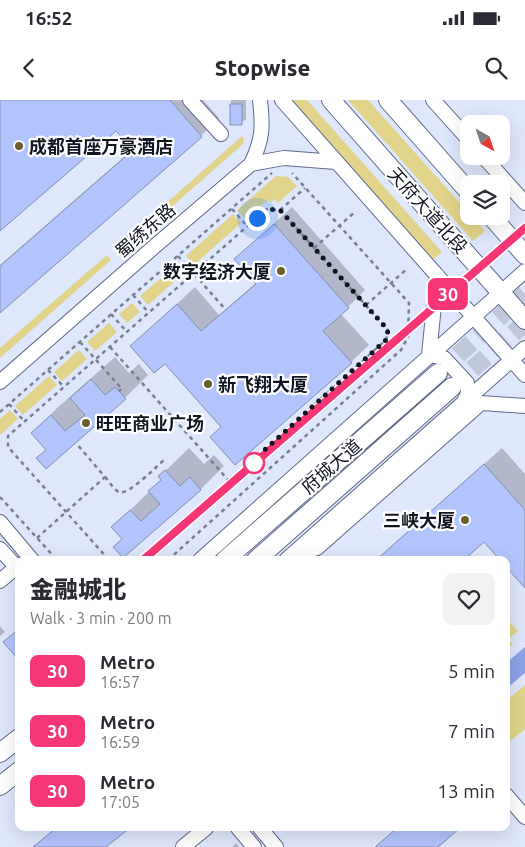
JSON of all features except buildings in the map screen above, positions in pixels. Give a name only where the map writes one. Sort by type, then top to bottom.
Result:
[{"type":"main road","name":"天府大道北段","points":[[330,100],[525,320]]},
{"type":"main road","points":[[388,100],[460,182]]},
{"type":"main road","points":[[499,225],[525,255]]},
{"type":"main road","name":"府城大道","points":[[230,556],[438,372]]},
{"type":"main road","name":"府城大道","points":[[261,556],[452,387]]},
{"type":"main road","points":[[0,753],[15,741]]},
{"type":"main road","points":[[0,786],[15,774]]},
{"type":"street","points":[[190,100],[221,134]]},
{"type":"street","points":[[251,164],[258,150],[263,131],[260,100]]},
{"type":"street","points":[[282,100],[525,375]]},
{"type":"street","points":[[434,100],[460,130]]},
{"type":"street","points":[[251,164],[284,158],[336,162]]},
{"type":"street","name":"蜀绣东路","points":[[0,382],[251,164]]},
{"type":"street","points":[[492,165],[522,197]]},
{"type":"street","points":[[204,556],[428,355],[525,271]]},
{"type":"street","points":[[428,355],[437,275]]},
{"type":"street","points":[[294,556],[525,348]]},
{"type":"street","points":[[428,355],[444,358],[467,383],[468,393],[463,404]]},
{"type":"street","points":[[297,556],[316,548],[481,403],[525,406]]},
{"type":"street","points":[[0,522],[20,556]]},
{"type":"street","points":[[0,549],[15,558]]},
{"type":"street","points":[[0,581],[15,570]]},
{"type":"street","points":[[510,800],[525,817]]},
{"type":"street","points":[[183,847],[202,831]]},
{"type":"street","points":[[241,831],[254,847]]},
{"type":"street","points":[[263,831],[276,847]]},
{"type":"path","points":[[0,412],[273,172]]},
{"type":"path","points":[[172,556],[401,350],[408,337],[409,303],[292,173],[301,173]]},
{"type":"path","points":[[280,210],[305,187]]},
{"type":"path","points":[[232,208],[248,226]]},
{"type":"path","points":[[105,556],[8,447],[8,436],[267,209],[280,210],[388,330],[386,340],[147,556]]},
{"type":"path","points":[[314,248],[356,211]]},
{"type":"path","points":[[178,256],[226,310]]},
{"type":"path","points":[[365,305],[408,268]]},
{"type":"path","points":[[133,295],[149,313]]},
{"type":"path","points":[[111,314],[127,332]]},
{"type":"path","points":[[80,342],[122,389],[119,391]]},
{"type":"path","points":[[110,347],[230,482]]},
{"type":"path","points":[[48,370],[64,387]]},
{"type":"path","points":[[9,404],[25,422]]},
{"type":"path","points":[[76,443],[119,492],[124,493],[165,459]]},
{"type":"path","points":[[37,538],[106,477]]},
{"type":"path","points":[[0,496],[53,556]]},
{"type":"shaded area","points":[[285,100],[307,100],[442,252],[429,263]]},
{"type":"shaded area","points":[[348,100],[368,100],[460,203],[460,225],[479,225],[485,231],[473,241]]},
{"type":"shaded area","points":[[242,136],[244,139],[243,144],[150,226],[146,221]]},
{"type":"shaded area","points":[[276,176],[288,177],[297,186],[278,203],[274,199],[271,203],[268,200],[245,219],[237,210]]},
{"type":"shaded area","points":[[233,214],[241,223],[194,265],[186,256]]},
{"type":"shaded area","points":[[107,255],[111,260],[0,358],[0,348]]},
{"type":"shaded area","points":[[177,264],[185,272],[148,305],[140,296]]},
{"type":"shaded area","points":[[132,303],[140,312],[127,323],[119,314]]},
{"type":"shaded area","points":[[109,323],[117,332],[95,351],[87,342]]},
{"type":"shaded area","points":[[79,350],[87,359],[62,381],[54,372]]},
{"type":"shaded area","points":[[49,376],[57,385],[23,415],[15,406]]},
{"type":"shaded area","points":[[10,410],[18,419],[0,435],[0,419]]},
{"type":"shaded area","points":[[510,622],[518,631],[510,638]]},
{"type":"shaded area","points":[[525,685],[525,729],[510,742],[510,698]]},
{"type":"water","points":[[132,230],[138,238],[122,252],[116,245]]},
{"type":"water","points":[[525,647],[525,673],[510,686],[510,660]]},
{"type":"tunnel","points":[[438,373],[525,294]]},
{"type":"tunnel","points":[[452,387],[525,323]]},
{"type":"metro line","name":"30","points":[[148,556],[525,228]]},
{"type":"place","name":"成都首座万豪酒店","points":[[19,146]]},
{"type":"place","name":"数字经济大厦","points":[[281,271]]},
{"type":"place","name":"新飞翔大厦","points":[[208,384]]},
{"type":"place","name":"旺旺商业广场","points":[[86,423]]},
{"type":"place","name":"三峡大厦","points":[[465,520]]},
{"type":"route","points":[[254,463],[258,456],[386,340],[388,330],[280,210],[267,209],[257,218]]}]
